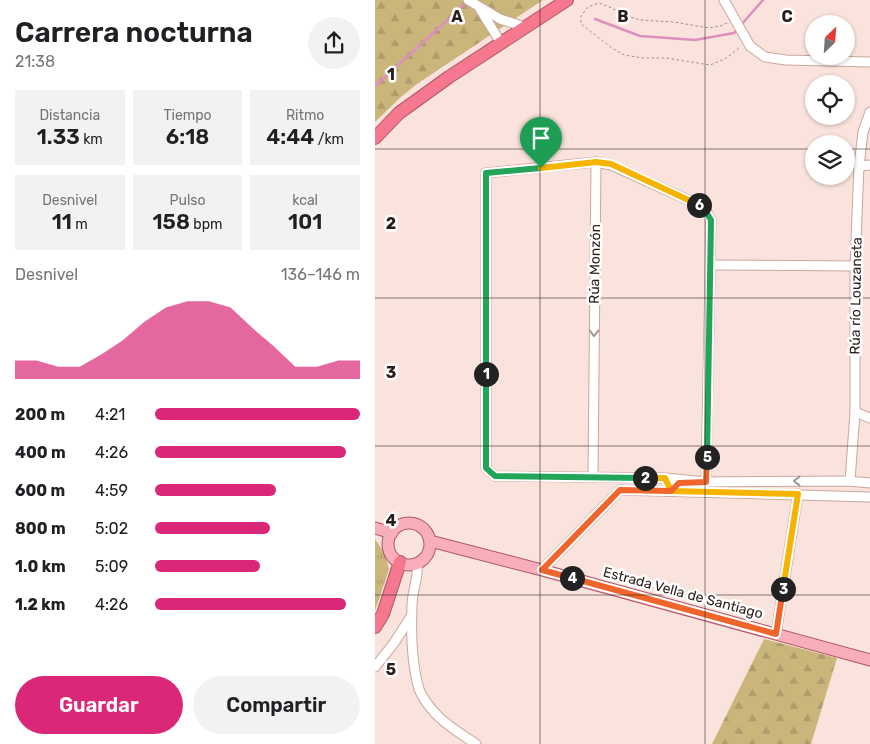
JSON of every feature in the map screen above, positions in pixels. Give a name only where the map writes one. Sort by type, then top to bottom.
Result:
[{"type":"highway","points":[[375,138],[406,108],[449,76],[567,0]]},
{"type":"highway","points":[[375,627],[383,614],[400,562]]},
{"type":"main road","points":[[411,523],[422,527],[430,542],[427,555],[411,565],[400,562],[391,553],[389,547],[392,533],[399,526],[411,523]]},
{"type":"main road","points":[[375,528],[392,533]]},
{"type":"main road","name":"Estrada Vella de Santiago","points":[[430,542],[542,570],[870,660]]},
{"type":"street","points":[[468,0],[500,19],[525,28]]},
{"type":"street","points":[[724,0],[747,41],[765,57],[786,60],[870,62]]},
{"type":"street","points":[[479,7],[501,43]]},
{"type":"street","name":"Rúa río Louzaneta","points":[[850,481],[855,412],[855,266],[859,166],[863,132],[870,112]]},
{"type":"street","points":[[596,162],[611,164],[703,207],[711,220],[706,482],[665,478],[495,476],[486,468],[486,173],[596,162]]},
{"type":"street","name":"Rúa Monzón","points":[[593,477],[596,162]]},
{"type":"street","points":[[859,166],[870,165]]},
{"type":"street","points":[[711,265],[855,266]]},
{"type":"street","points":[[855,412],[870,418]]},
{"type":"street","points":[[665,478],[671,491]]},
{"type":"street","points":[[848,496],[841,490],[842,485],[850,481]]},
{"type":"street","points":[[848,496],[857,492],[857,486],[850,481]]},
{"type":"street","points":[[671,491],[679,483],[850,481],[870,483]]},
{"type":"street","points":[[542,570],[620,490],[870,497]]},
{"type":"street","points":[[776,634],[798,494]]},
{"type":"street","points":[[417,563],[418,571],[413,587],[412,615],[416,674],[420,691],[436,714],[476,744]]},
{"type":"street","points":[[375,667],[394,643],[412,615]]},
{"type":"path","points":[[734,19],[720,26],[709,28],[675,22],[639,20],[599,3],[588,7],[581,16],[581,24],[624,55],[643,58],[666,58],[709,65],[725,59],[747,41]]},
{"type":"green space","points":[[375,0],[543,0],[417,84],[375,122]]},
{"type":"green space","points":[[375,539],[385,554],[389,569],[375,611]]},
{"type":"green space","points":[[764,639],[837,658],[811,744],[712,744]]},
{"type":"waterway","points":[[741,25],[763,0]]},
{"type":"waterway","points":[[375,86],[466,3]]},
{"type":"waterway","points":[[595,19],[640,36],[695,40],[734,33],[738,29]]},
{"type":"route","points":[[541,168],[486,173],[486,468],[495,476],[665,478],[671,491],[798,494],[776,634],[542,570],[620,490],[671,491],[679,483],[706,482],[711,220],[703,207],[611,164],[596,162],[541,168]]}]
